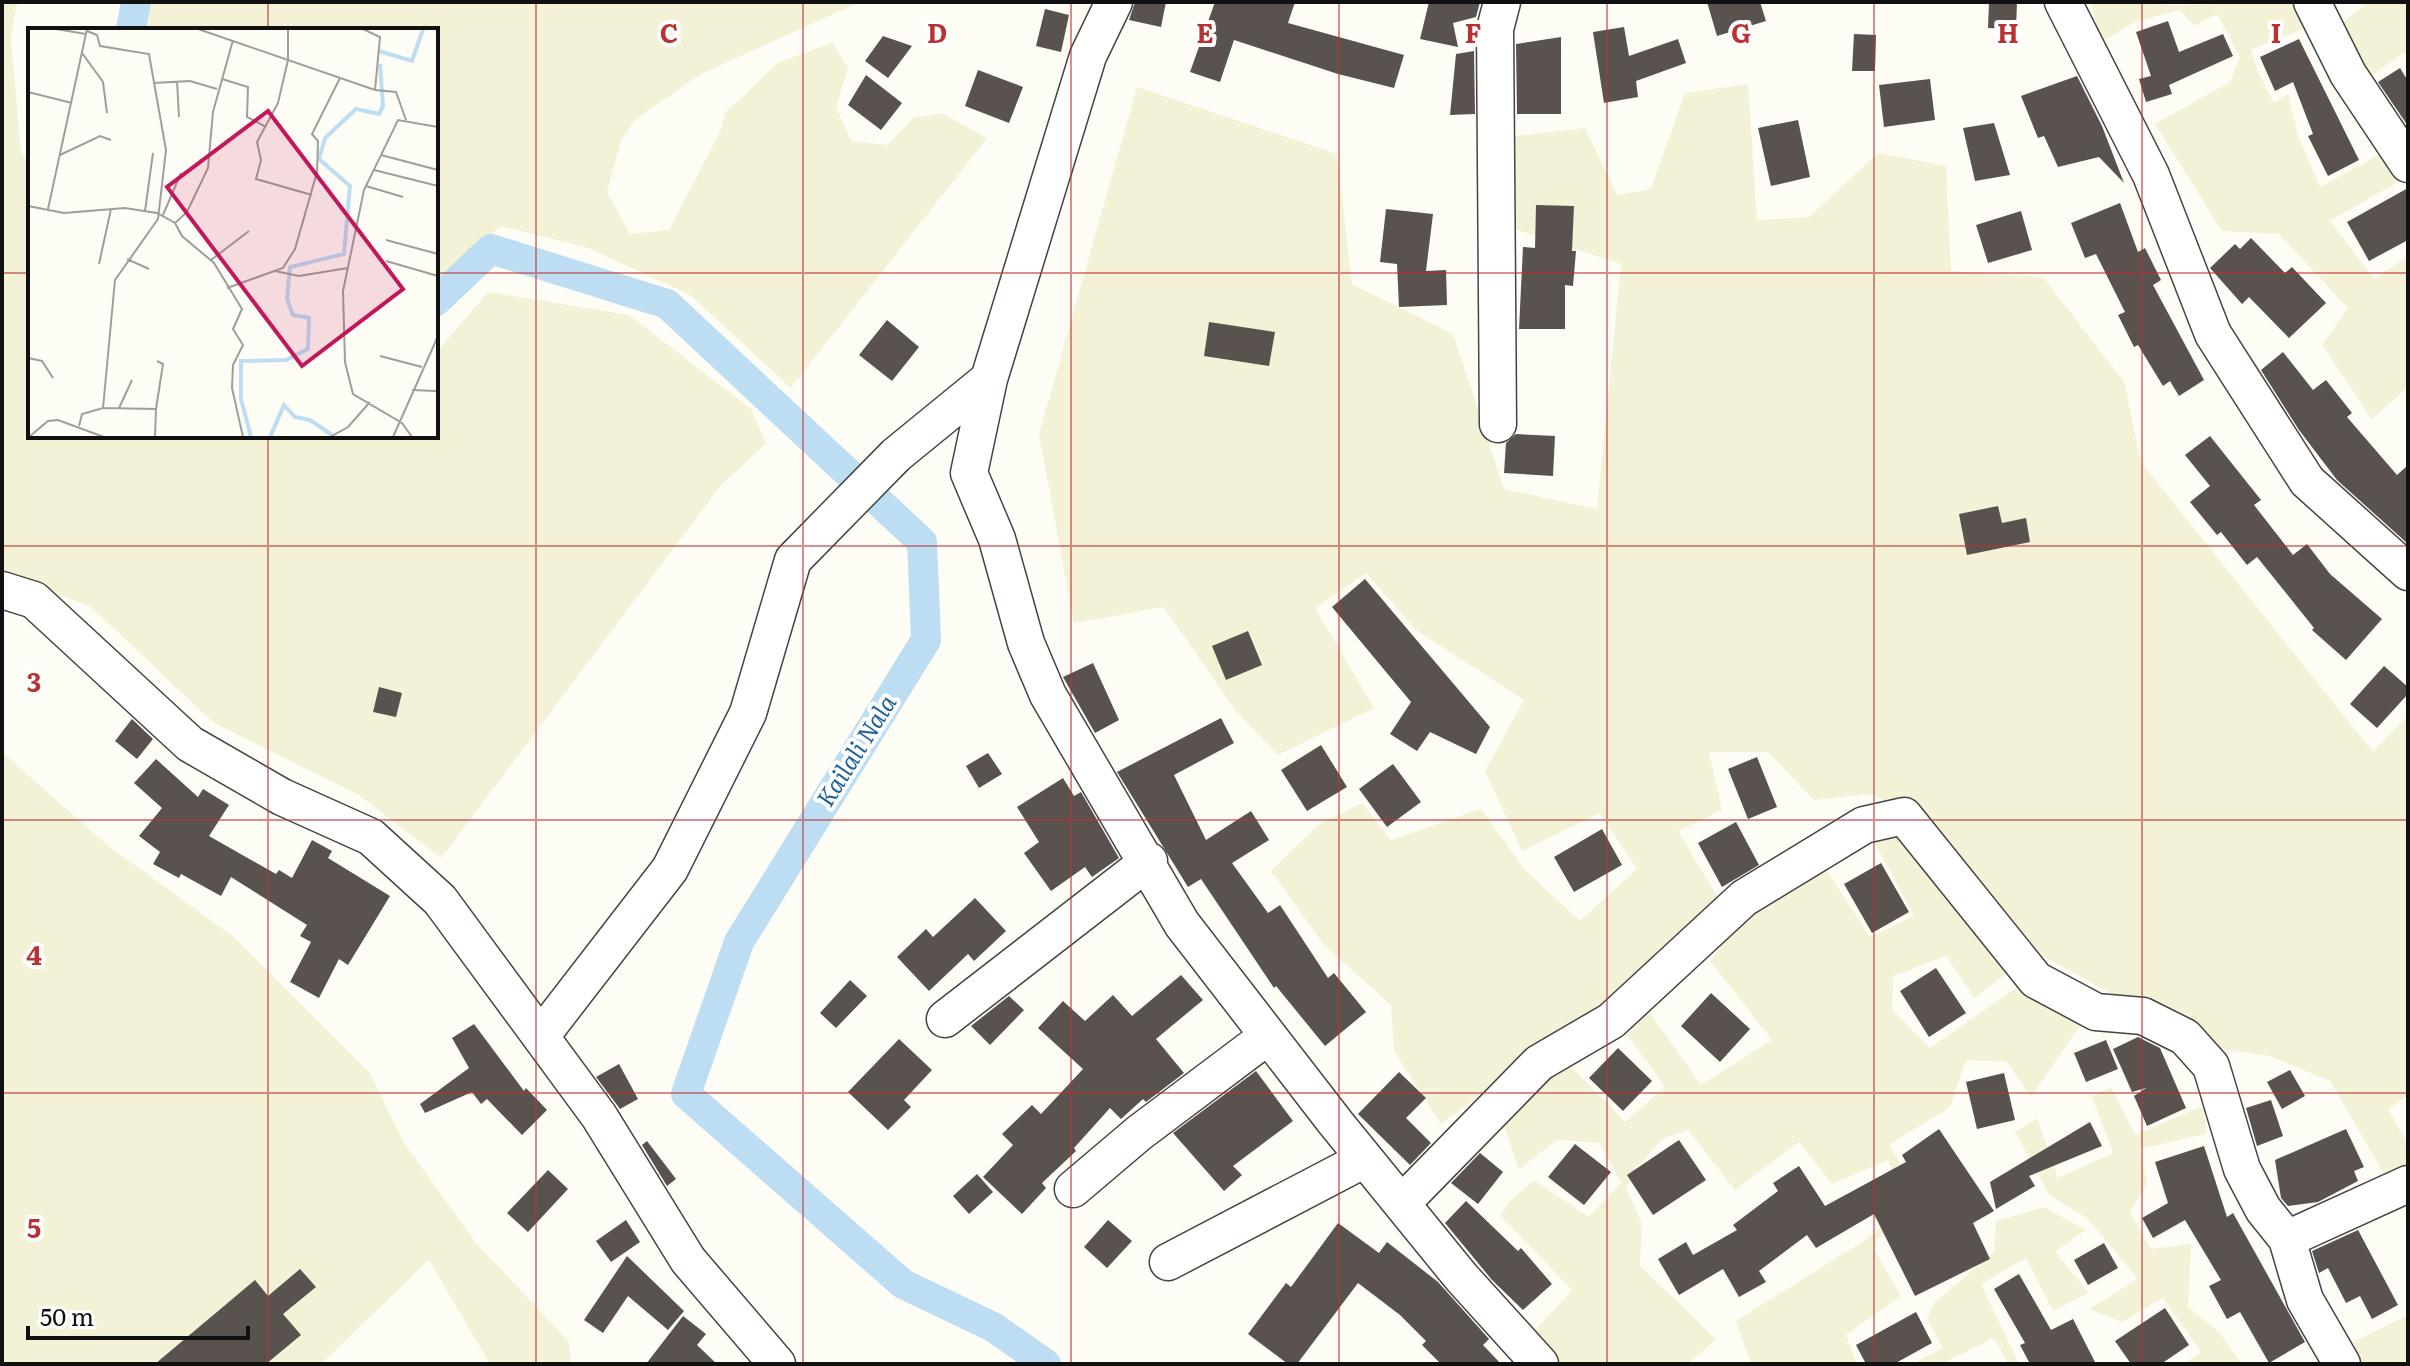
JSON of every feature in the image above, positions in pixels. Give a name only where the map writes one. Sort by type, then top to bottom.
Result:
[{"type":"street","points":[[1114,2],[1088,56],[989,379],[969,473],[997,539],[1026,643],[1048,695],[1102,791],[1149,861],[1182,924],[1365,1159],[1540,1364]]},
{"type":"street","points":[[1498,424],[1495,29],[1502,2]]},
{"type":"street","points":[[2063,2],[2151,175],[2213,334],[2307,481],[2408,572]]},
{"type":"street","points":[[2312,2],[2348,74],[2408,164]]},
{"type":"street","points":[[541,1036],[670,869],[748,713],[793,560],[896,455],[989,379]]},
{"type":"street","points":[[2,590],[34,600],[190,744],[282,797],[371,837],[440,900],[599,1116],[688,1260],[777,1364]]},
{"type":"street","points":[[1402,1203],[1539,1063],[1611,1021],[1744,898],[1864,825],[1904,816],[2036,980],[2096,1012],[2143,1016],[2185,1037],[2211,1066],[2242,1169],[2263,1209],[2287,1239],[2305,1300],[2342,1364]]},
{"type":"street","points":[[945,1019],[1149,861]]},
{"type":"street","points":[[1073,1189],[1139,1133],[1268,1036]]},
{"type":"street","points":[[1168,1262],[1365,1159]]},
{"type":"street","points":[[2287,1239],[2408,1184]]},
{"type":"green space","points":[[2,2],[17,2],[11,39],[21,152],[28,163],[28,438],[438,438],[438,351],[488,292],[629,315],[751,409],[766,444],[721,485],[441,858],[359,795],[214,723],[91,607],[2,573]]},
{"type":"green space","points":[[151,2],[860,2],[701,74],[636,119],[621,140],[607,192],[630,234],[669,230],[721,130],[725,113],[779,62],[832,43],[848,68],[836,107],[851,141],[888,145],[913,118],[942,113],[987,138],[791,388],[690,295],[588,248],[501,226],[438,280],[438,28],[148,28]]},
{"type":"green space","points":[[2091,2],[2179,5],[2296,2],[2308,27],[2251,50],[2257,70],[2274,103],[2288,94],[2297,133],[2320,187],[2382,153],[2405,178],[2330,221],[2374,279],[2408,256],[2408,387],[2372,419],[2322,345],[2348,308],[2279,234],[2222,231],[2155,124],[2230,82],[2240,57],[2217,14],[2194,26],[2180,10],[2135,22],[2101,42]]},
{"type":"green space","points":[[2368,2],[2408,2],[2408,56],[2403,53],[2362,83],[2340,25]]},
{"type":"green space","points":[[1748,84],[1757,220],[1809,217],[1878,153],[1946,166],[1951,271],[2043,277],[2124,382],[2141,462],[2373,752],[2408,715],[2408,1096],[2388,1109],[2408,1144],[2408,1171],[2386,1177],[2330,1081],[2270,1056],[2211,1048],[2028,948],[1944,834],[1871,794],[1814,800],[1768,752],[1709,752],[1722,810],[1678,831],[1725,909],[1614,998],[1441,1124],[1394,1051],[1391,1005],[1324,945],[1271,871],[1318,825],[1362,803],[1391,840],[1481,809],[1524,869],[1580,921],[1637,869],[1600,813],[1522,851],[1485,771],[1524,700],[1416,630],[1366,573],[1315,608],[1374,708],[1278,755],[1234,709],[1164,607],[1074,623],[1039,434],[1137,87],[1337,154],[1352,284],[1453,334],[1504,489],[1597,509],[1621,264],[1514,229],[1515,136],[1585,128],[1617,195],[1651,189],[1685,93]]},
{"type":"green space","points":[[2,752],[106,844],[235,938],[369,1072],[404,1143],[476,1243],[569,1342],[571,1364],[490,1364],[429,1260],[321,1364],[2,1364]]},
{"type":"green space","points":[[1910,833],[2015,967],[1975,998],[1946,956],[1893,976],[1892,1009],[1930,1048],[2026,981],[2081,1024],[2031,1097],[2007,1062],[1966,1060],[1950,1107],[1889,1145],[1922,1198],[1877,1239],[1874,1249],[1901,1296],[1846,1335],[1857,1364],[1751,1364],[1736,1321],[1862,1242],[1906,1208],[1888,1160],[1832,1184],[1799,1142],[1735,1190],[1688,1130],[1664,1138],[1636,1168],[1626,1187],[1642,1224],[1640,1266],[1716,1339],[1688,1364],[1562,1364],[1533,1333],[1572,1290],[1501,1216],[1509,1202],[1534,1180],[1589,1217],[1621,1183],[1600,1143],[1557,1140],[1519,1169],[1503,1123],[1566,1061],[1625,1122],[1665,1087],[1621,1026],[1645,1006],[1701,1085],[1772,1040],[1710,961],[1745,914],[1825,868],[1870,937],[1914,916],[1874,841]]},
{"type":"green space","points":[[2111,1087],[2135,1135],[2205,1105],[2206,1134],[2140,1149],[2147,1184],[2130,1212],[2151,1249],[2191,1244],[2188,1307],[2219,1332],[2242,1364],[2183,1364],[2201,1352],[2163,1298],[2122,1322],[2089,1309],[2138,1279],[2087,1218],[2050,1196],[2015,1132],[2037,1118],[2058,1178],[2113,1153],[2092,1096]]},
{"type":"green space","points":[[2044,1207],[2086,1230],[2055,1251],[2088,1293],[2053,1311],[2026,1258],[1981,1284],[2019,1364],[2008,1364],[1994,1338],[1941,1364],[1912,1364],[1943,1348],[1927,1319],[1934,1303],[1994,1252],[1996,1221]]},
{"type":"green space","points":[[2408,1315],[2408,1364],[2364,1364],[2353,1342]]},
{"type":"building","points":[[1135,2],[1166,2],[1161,27],[1129,20]]},
{"type":"building","points":[[1215,2],[1295,2],[1288,23],[1404,55],[1394,88],[1338,74],[1234,40],[1220,82],[1190,72]]},
{"type":"building","points":[[1429,2],[1480,2],[1476,17],[1453,23],[1458,47],[1420,39]]},
{"type":"building","points":[[1707,2],[1760,2],[1766,21],[1717,36]]},
{"type":"building","points":[[1989,2],[2017,2],[2016,29],[1988,28]]},
{"type":"building","points":[[1045,9],[1069,15],[1061,52],[1036,46]]},
{"type":"building","points":[[2168,21],[2179,52],[2223,34],[2233,56],[2169,85],[2172,94],[2146,102],[2139,79],[2151,76],[2136,32]]},
{"type":"building","points":[[1624,27],[1629,56],[1678,39],[1686,63],[1636,81],[1638,97],[1604,103],[1593,32]]},
{"type":"building","points":[[1854,34],[1876,35],[1875,71],[1852,71]]},
{"type":"building","points":[[883,36],[912,46],[888,78],[865,61]]},
{"type":"building","points":[[1561,37],[1561,114],[1517,114],[1516,44]]},
{"type":"building","points":[[2299,39],[2359,160],[2328,176],[2308,136],[2313,134],[2293,82],[2275,91],[2260,57]]},
{"type":"building","points":[[1474,51],[1475,114],[1450,115],[1456,54]]},
{"type":"building","points":[[2400,68],[2408,81],[2408,126],[2378,82]]},
{"type":"building","points":[[978,70],[1023,87],[1009,123],[965,106]]},
{"type":"building","points":[[866,75],[902,103],[881,130],[848,105]]},
{"type":"building","points":[[2077,76],[2102,126],[2124,183],[2099,157],[2058,167],[2044,136],[2038,138],[2021,96]]},
{"type":"building","points":[[1930,79],[1935,120],[1884,127],[1879,85]]},
{"type":"building","points":[[1798,120],[1810,177],[1771,186],[1758,128]]},
{"type":"building","points":[[1994,123],[2010,175],[1975,181],[1963,128]]},
{"type":"building","points":[[2408,188],[2408,240],[2369,261],[2347,222]]},
{"type":"building","points":[[2120,203],[2138,252],[2145,248],[2161,280],[2153,285],[2204,380],[2179,396],[2170,381],[2163,386],[2138,345],[2134,347],[2118,315],[2125,312],[2096,254],[2085,258],[2071,223]]},
{"type":"building","points":[[1536,205],[1574,206],[1572,251],[1576,251],[1573,286],[1565,285],[1565,329],[1519,329],[1523,247],[1535,248]]},
{"type":"building","points":[[1386,209],[1433,214],[1426,271],[1446,270],[1447,305],[1399,307],[1397,264],[1380,262]]},
{"type":"building","points":[[2021,211],[2032,250],[1988,263],[1976,225]]},
{"type":"building","points":[[2251,238],[2285,273],[2292,267],[2326,303],[2289,338],[2249,297],[2242,304],[2210,268],[2235,244],[2240,249]]},
{"type":"building","points":[[887,320],[919,347],[892,381],[859,355]]},
{"type":"building","points":[[1209,322],[1275,332],[1269,366],[1204,356]]},
{"type":"building","points":[[2283,352],[2313,390],[2326,380],[2352,413],[2347,417],[2397,475],[2408,465],[2408,544],[2337,480],[2299,430],[2261,370]]},
{"type":"building","points":[[1516,434],[1555,436],[1553,476],[1504,473],[1506,443]]},
{"type":"building","points":[[2210,436],[2261,500],[2254,505],[2293,555],[2307,544],[2330,574],[2382,619],[2346,660],[2312,630],[2314,628],[2257,557],[2247,565],[2221,532],[2217,535],[2190,502],[2210,486],[2185,455]]},
{"type":"building","points":[[1998,506],[2002,523],[2026,518],[2030,542],[1967,555],[1959,514]]},
{"type":"building","points":[[1365,579],[1490,727],[1476,754],[1430,732],[1417,751],[1390,734],[1411,702],[1332,607]]},
{"type":"building","points":[[1248,631],[1262,665],[1226,680],[1212,646]]},
{"type":"building","points":[[1093,663],[1119,720],[1095,733],[1063,677]]},
{"type":"building","points":[[2384,666],[2408,687],[2408,694],[2377,728],[2350,704]]},
{"type":"building","points":[[379,687],[402,693],[396,717],[373,712]]},
{"type":"building","points":[[1221,718],[1234,743],[1174,775],[1206,840],[1251,811],[1269,840],[1232,863],[1268,913],[1280,905],[1328,978],[1334,973],[1366,1012],[1325,1046],[1276,986],[1274,988],[1201,879],[1188,887],[1117,772]]},
{"type":"building","points":[[132,719],[153,739],[137,759],[115,741]]},
{"type":"building","points":[[1321,745],[1347,787],[1307,811],[1281,770]]},
{"type":"building","points":[[988,753],[1002,774],[979,788],[966,766]]},
{"type":"building","points":[[1757,757],[1777,807],[1748,819],[1728,769]]},
{"type":"building","points":[[156,759],[198,797],[203,789],[229,805],[209,836],[276,874],[279,870],[292,878],[312,840],[332,851],[328,858],[390,896],[348,965],[339,959],[319,998],[290,982],[311,942],[300,936],[307,925],[231,877],[221,896],[181,874],[179,878],[153,864],[160,852],[139,836],[162,808],[134,783]]},
{"type":"building","points":[[1393,764],[1421,802],[1387,827],[1359,789]]},
{"type":"building","points":[[1063,778],[1074,796],[1081,792],[1119,858],[1092,877],[1085,867],[1051,891],[1024,853],[1039,842],[1017,807]]},
{"type":"building","points":[[1736,822],[1759,865],[1722,887],[1698,843]]},
{"type":"building","points":[[1602,829],[1622,865],[1574,892],[1554,857]]},
{"type":"building","points":[[1881,863],[1909,912],[1872,933],[1844,884]]},
{"type":"building","points":[[975,898],[1006,931],[974,961],[968,954],[929,991],[897,957],[926,929],[933,937]]},
{"type":"building","points":[[1936,968],[1966,1013],[1929,1037],[1900,991]]},
{"type":"building","points":[[1181,975],[1203,1000],[1156,1039],[1184,1073],[1146,1102],[1143,1099],[1121,1119],[1110,1108],[1074,1148],[1076,1151],[1042,1183],[1046,1188],[1022,1214],[983,1177],[1013,1145],[1002,1134],[1032,1105],[1041,1114],[1083,1069],[1038,1028],[1063,1001],[1085,1021],[1113,995],[1132,1016]]},
{"type":"building","points":[[850,980],[867,996],[836,1028],[820,1013]]},
{"type":"building","points":[[1711,993],[1750,1029],[1720,1062],[1681,1026]]},
{"type":"building","points":[[1009,996],[1024,1010],[990,1045],[971,1026]]},
{"type":"building","points":[[474,1024],[524,1091],[526,1088],[547,1110],[522,1135],[487,1099],[481,1104],[472,1092],[425,1113],[420,1104],[469,1068],[452,1038]]},
{"type":"building","points":[[2138,1037],[2160,1048],[2186,1108],[2147,1126],[2134,1096],[2146,1088],[2132,1092],[2113,1049]]},
{"type":"building","points":[[899,1039],[932,1070],[904,1100],[911,1107],[888,1130],[848,1092]]},
{"type":"building","points":[[2106,1040],[2118,1069],[2086,1082],[2074,1053]]},
{"type":"building","points":[[1618,1048],[1652,1081],[1623,1111],[1589,1078]]},
{"type":"building","points":[[619,1064],[638,1099],[620,1109],[596,1077]]},
{"type":"building","points":[[2290,1070],[2305,1096],[2282,1109],[2267,1082]]},
{"type":"building","points":[[1256,1071],[1293,1121],[1233,1166],[1242,1175],[1224,1191],[1173,1133]]},
{"type":"building","points":[[1399,1072],[1426,1098],[1406,1118],[1431,1143],[1410,1165],[1358,1114]]},
{"type":"building","points":[[2004,1073],[2015,1120],[1977,1129],[1966,1082]]},
{"type":"building","points":[[2271,1100],[2283,1136],[2257,1146],[2246,1108]]},
{"type":"building","points":[[2090,1122],[2102,1146],[2029,1176],[2035,1186],[1996,1209],[1990,1182]]},
{"type":"building","points":[[1939,1129],[1994,1211],[1973,1223],[1990,1259],[1915,1296],[1874,1214],[1816,1248],[1807,1235],[1759,1271],[1766,1282],[1739,1297],[1723,1269],[1679,1295],[1658,1259],[1686,1242],[1693,1255],[1737,1230],[1733,1225],[1778,1191],[1773,1183],[1799,1166],[1825,1206],[1906,1162],[1902,1155]]},
{"type":"building","points":[[2346,1129],[2364,1167],[2354,1171],[2358,1181],[2318,1202],[2288,1206],[2281,1198],[2275,1160]]},
{"type":"building","points":[[1679,1140],[1706,1180],[1653,1215],[1627,1175]]},
{"type":"building","points":[[647,1141],[676,1179],[667,1186],[642,1145]]},
{"type":"building","points":[[1575,1144],[1611,1172],[1584,1205],[1548,1177]]},
{"type":"building","points":[[2204,1146],[2227,1217],[2233,1213],[2305,1342],[2269,1363],[2240,1312],[2227,1319],[2209,1286],[2221,1280],[2185,1220],[2153,1238],[2142,1218],[2168,1203],[2155,1162]]},
{"type":"building","points":[[1480,1153],[1503,1172],[1478,1204],[1451,1183]]},
{"type":"building","points":[[548,1170],[568,1189],[528,1232],[507,1213]]},
{"type":"building","points":[[977,1174],[993,1192],[969,1214],[953,1196]]},
{"type":"building","points":[[1466,1201],[1518,1251],[1521,1248],[1552,1284],[1523,1310],[1492,1280],[1445,1223]]},
{"type":"building","points":[[626,1220],[640,1242],[611,1262],[596,1241]]},
{"type":"building","points":[[1108,1220],[1132,1241],[1107,1268],[1084,1247]]},
{"type":"building","points":[[1338,1223],[1379,1253],[1387,1242],[1438,1282],[1489,1339],[1483,1345],[1501,1364],[1441,1364],[1422,1345],[1426,1341],[1400,1315],[1358,1283],[1297,1364],[1288,1364],[1248,1334],[1286,1283],[1291,1287]]},
{"type":"building","points":[[2358,1230],[2398,1305],[2372,1319],[2360,1296],[2346,1303],[2328,1268],[2319,1273],[2312,1251]]},
{"type":"building","points":[[2104,1243],[2118,1268],[2088,1285],[2074,1260]]},
{"type":"building","points":[[627,1256],[684,1311],[668,1330],[628,1296],[603,1333],[584,1320]]},
{"type":"building","points":[[300,1269],[316,1287],[283,1314],[301,1335],[266,1364],[155,1364],[255,1280],[268,1296]]},
{"type":"building","points":[[2019,1274],[2051,1330],[2073,1319],[2096,1364],[2030,1364],[2020,1345],[2025,1343],[1994,1289]]},
{"type":"building","points":[[2165,1308],[2189,1345],[2161,1364],[2131,1364],[2115,1341]]},
{"type":"building","points":[[1916,1312],[1932,1343],[1894,1364],[1866,1364],[1856,1345]]},
{"type":"building","points":[[683,1316],[706,1334],[697,1345],[717,1364],[646,1364]]},
{"type":"waterway","name":"Kailali Nala","points":[[131,28],[136,2]]},
{"type":"waterway","name":"Kailali Nala","points":[[438,299],[491,249],[667,304],[922,542],[926,640],[739,942],[686,1094],[903,1284],[993,1327],[1046,1364]]}]
